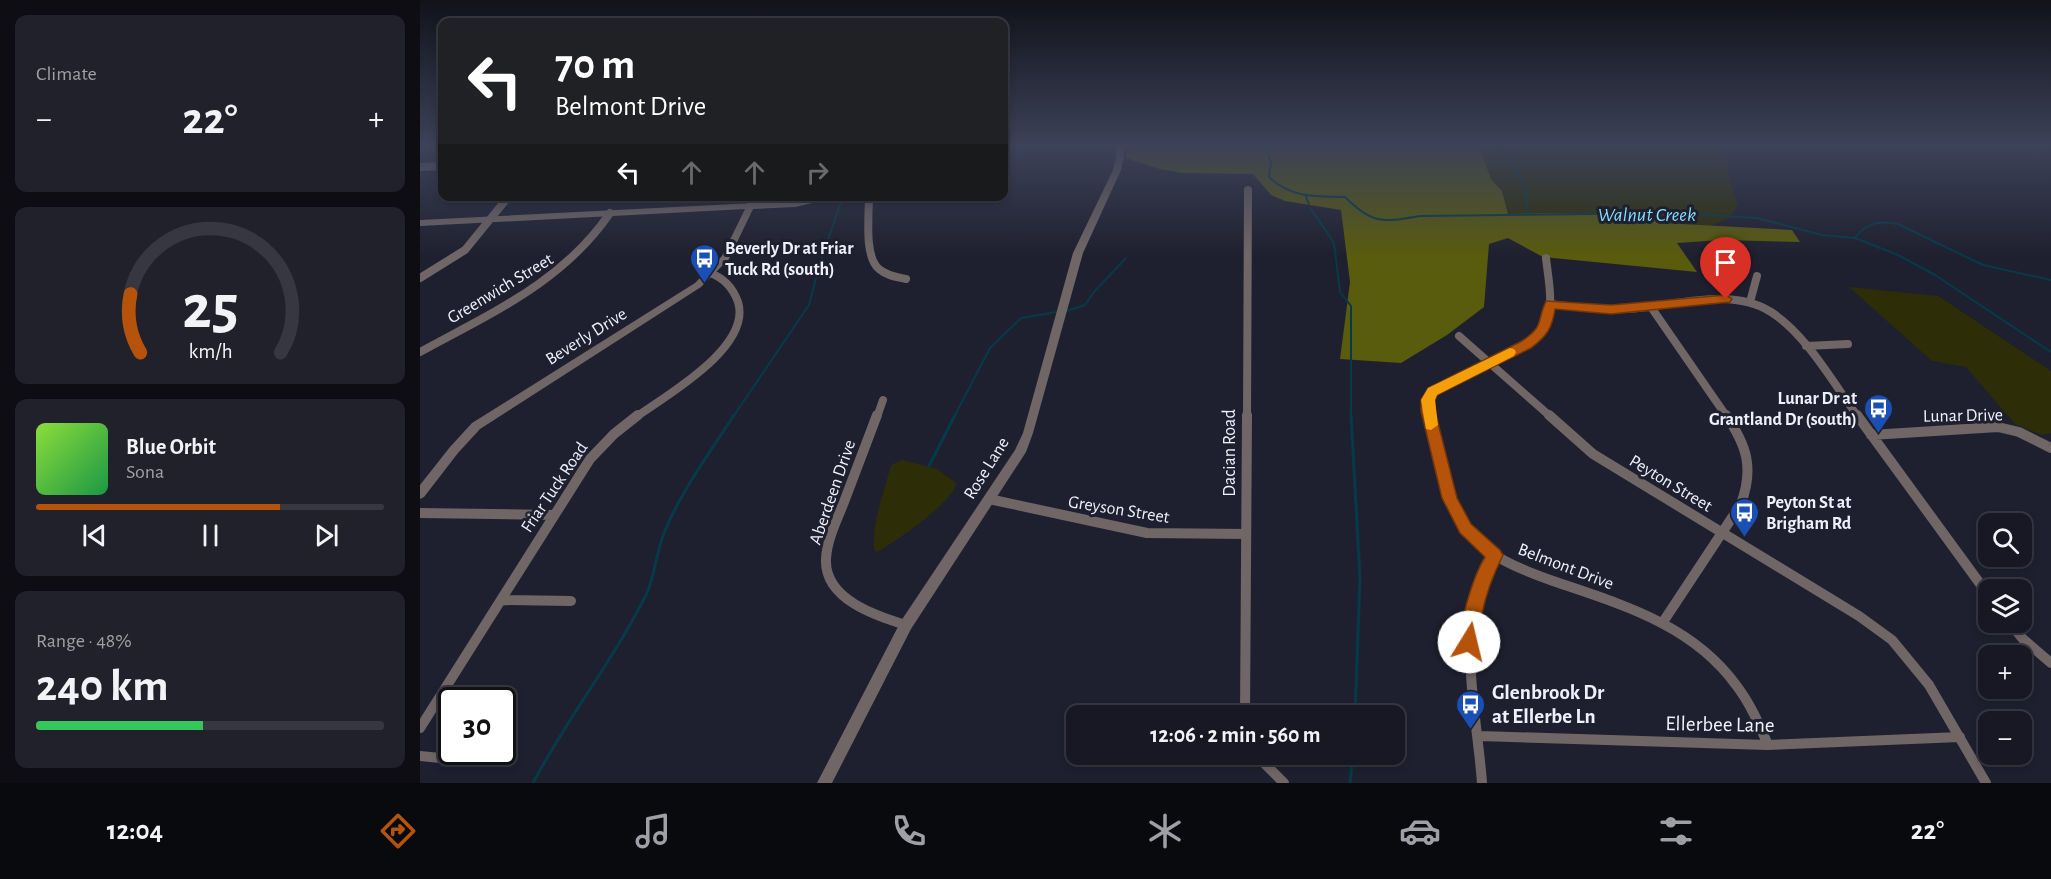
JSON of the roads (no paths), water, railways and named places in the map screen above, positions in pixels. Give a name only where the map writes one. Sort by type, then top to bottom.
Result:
[{"type":"street","name":"Rose Lane","points":[[824,783],[906,625],[1020,452],[1028,433],[1078,253],[1111,183]]},
{"type":"street","name":"Dacian Road","points":[[1245,705],[1248,190]]},
{"type":"street","points":[[420,278],[465,250],[505,201]]},
{"type":"street","name":"Beverly Drive","points":[[420,494],[476,426],[698,285],[726,257],[752,201]]},
{"type":"street","points":[[420,223],[750,207],[816,201]]},
{"type":"street","points":[[869,201],[871,256],[876,266],[888,275],[906,279]]},
{"type":"street","name":"Greenwich Street","points":[[420,352],[553,275],[588,245],[610,213]]},
{"type":"street","name":"Belmont Drive","points":[[1546,258],[1550,304],[1546,326],[1540,335],[1432,391],[1428,400],[1428,411],[1450,498],[1465,529],[1495,555],[1536,574],[1663,622],[1682,632],[1731,678],[1755,717],[1768,745]]},
{"type":"street","name":"Friar Tuck Road","points":[[420,728],[590,459],[605,441],[711,363],[723,350],[739,319],[740,305],[732,288],[716,274],[711,273]]},
{"type":"street","points":[[1750,302],[1756,276]]},
{"type":"street","points":[[1550,304],[1600,309],[1651,307],[1726,299],[1750,302],[1781,317],[1806,346],[1978,581]]},
{"type":"street","points":[[1651,307],[1739,435],[1748,460],[1747,487],[1741,504],[1663,622]]},
{"type":"street","name":"Peyton Street","points":[[1459,336],[1593,454],[1859,616],[1892,640],[1929,685],[1986,783]]},
{"type":"street","points":[[1806,346],[1848,344]]},
{"type":"street","name":"Aberdeen Drive","points":[[883,399],[836,524],[826,565],[834,584],[852,603],[878,617],[906,625]]},
{"type":"street","name":"Lunar Drive","points":[[1871,435],[1998,427],[2019,432],[2051,448]]},
{"type":"street","name":"Greyson Street","points":[[989,499],[1147,533],[1246,534]]},
{"type":"street","points":[[420,513],[553,515]]},
{"type":"street","points":[[1482,783],[1480,736],[1471,681],[1469,642],[1473,612],[1484,572],[1495,555]]},
{"type":"street","points":[[501,600],[571,601]]},
{"type":"street","points":[[2018,633],[2051,663]]},
{"type":"street","name":"Ellerbee Lane","points":[[1480,736],[1768,745],[1960,737]]},
{"type":"street","points":[[420,756],[438,758]]},
{"type":"street","points":[[1267,765],[1284,783]]},
{"type":"waterway","name":"Walnut Creek","points":[[1275,183],[1304,195],[1345,197],[1363,213],[1387,220],[1420,216],[1679,213],[1757,218],[1822,235],[1855,238]]},
{"type":"waterway","points":[[1523,183],[1528,213]]},
{"type":"waterway","name":"Walnut Creek","points":[[1306,197],[1309,204]]},
{"type":"waterway","points":[[733,417],[809,305],[819,266],[841,201]]},
{"type":"waterway","points":[[1311,209],[1334,243],[1340,292],[1351,306],[1351,415]]},
{"type":"waterway","name":"Walnut Creek","points":[[1855,238],[1873,224],[1898,224],[1983,265],[2051,280]]},
{"type":"waterway","points":[[1855,238],[1898,255],[1935,275],[2051,352]]},
{"type":"waterway","points":[[1066,311],[1085,305],[1126,258]]},
{"type":"waterway","points":[[954,417],[990,348],[1021,318],[1057,312]]},
{"type":"waterway","points":[[533,783],[560,735],[633,619],[649,588],[661,541],[671,517],[696,473],[734,415]]},
{"type":"waterway","points":[[929,466],[955,415]]},
{"type":"waterway","points":[[1351,415],[1360,578],[1355,705]]},
{"type":"waterway","points":[[1350,783],[1352,765]]},
{"type":"place","name":"Beverly Dr at Friar Tuck Rd (south)","points":[[704,284]]},
{"type":"place","name":"Lunar Dr at Grantland Dr (south)","points":[[1878,434]]},
{"type":"place","name":"Peyton St at Brigham Rd","points":[[1745,538]]},
{"type":"place","name":"Glenbrook Dr at Ellerbe Ln","points":[[1471,730]]}]
